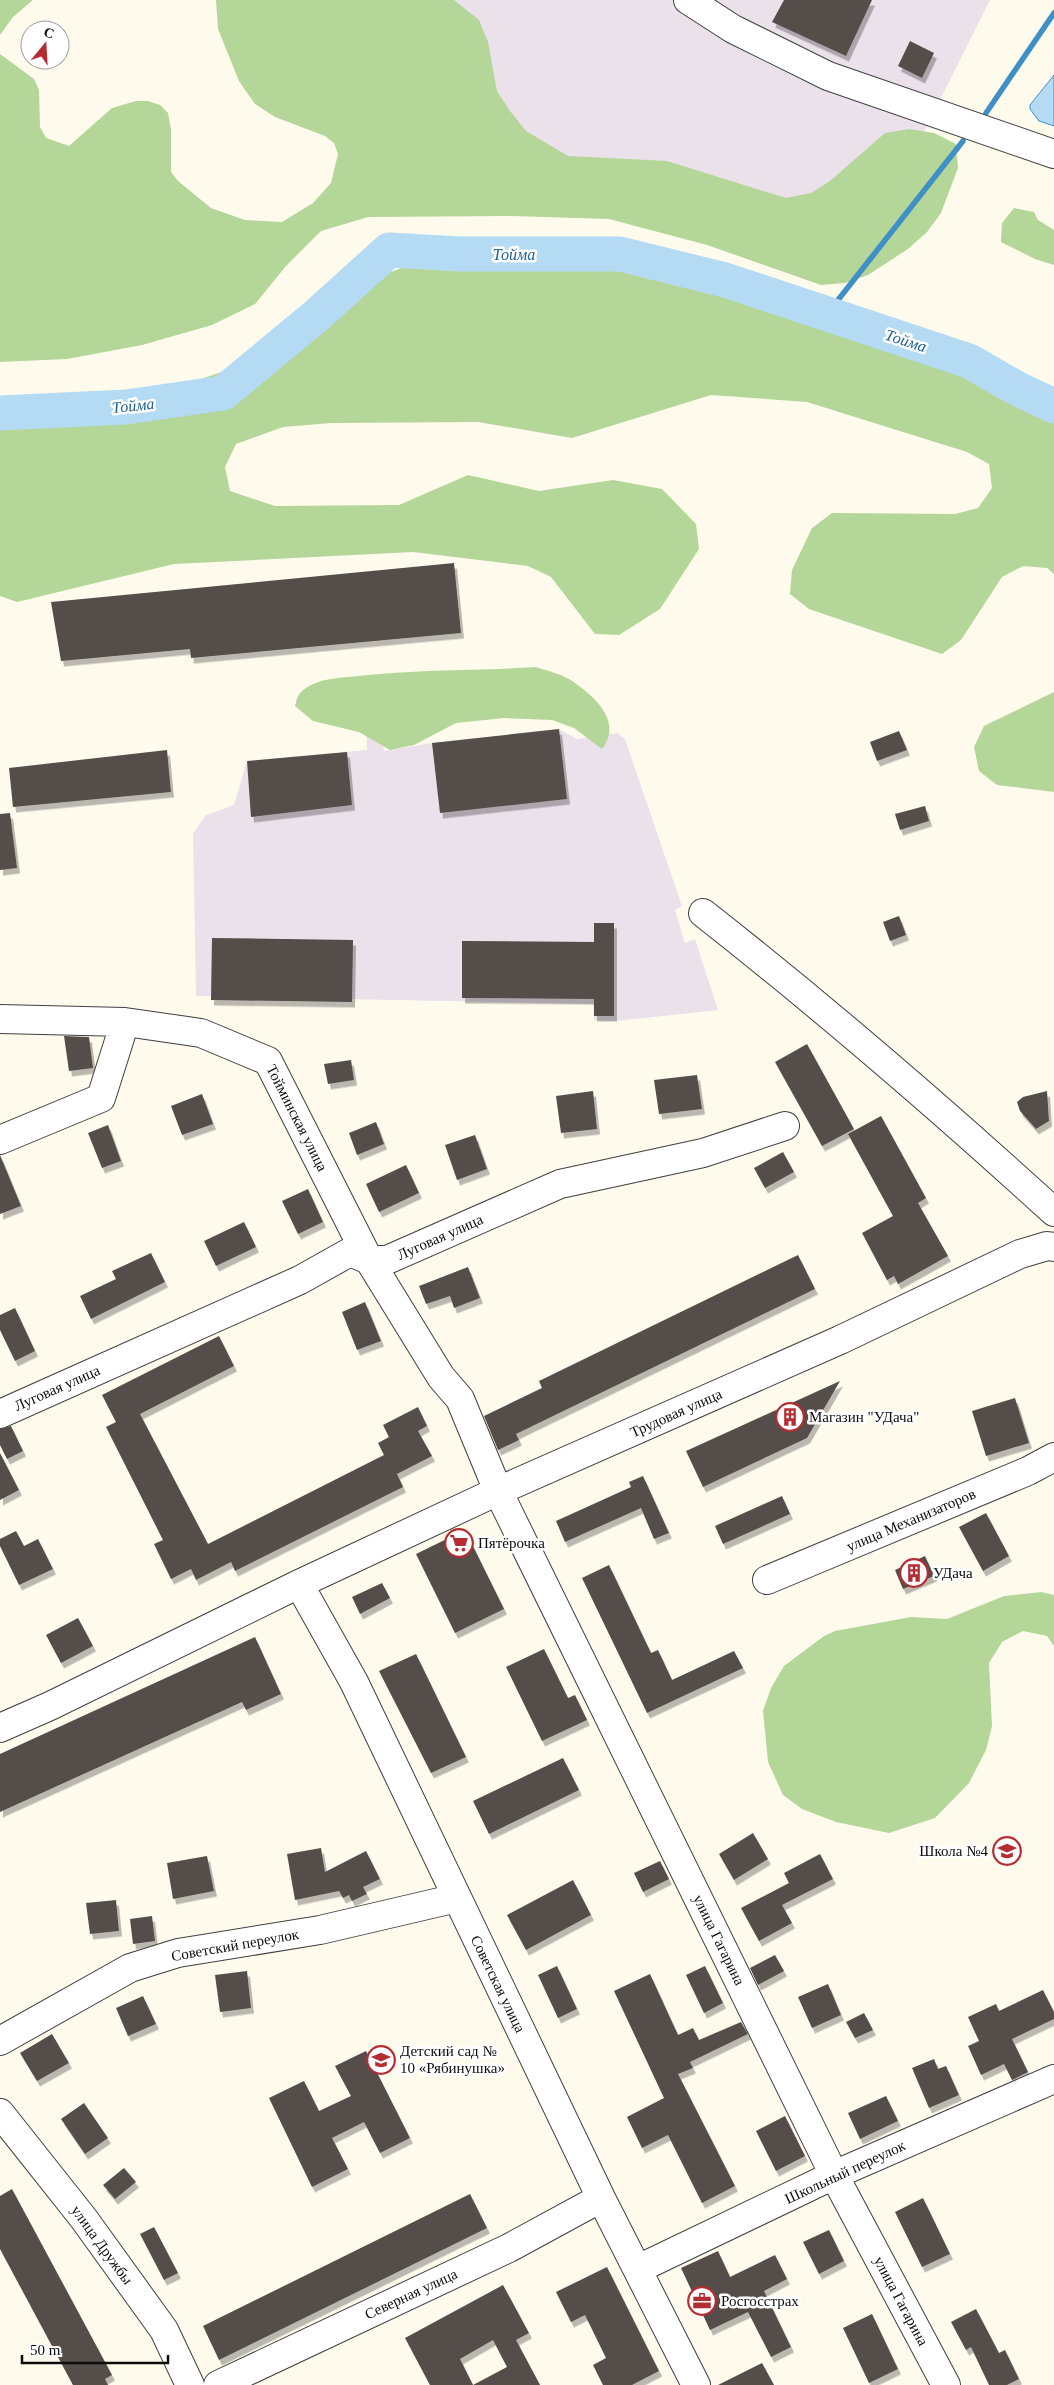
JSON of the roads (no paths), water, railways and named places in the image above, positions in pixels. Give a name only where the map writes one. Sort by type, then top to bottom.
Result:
[{"type":"street","points":[[688,0],[733,29],[828,76],[1054,154]]},
{"type":"street","points":[[703,913],[822,1007],[955,1122],[1054,1212]]},
{"type":"street","name":"Тойминская улица","points":[[0,1019],[125,1022],[202,1033],[268,1061],[369,1260],[441,1377],[460,1399],[498,1491]]},
{"type":"street","points":[[0,1140],[101,1098],[125,1022]]},
{"type":"street","name":"Луговая улица","points":[[0,1414],[300,1280],[350,1252],[369,1260],[387,1260],[560,1184],[703,1153],[785,1126]]},
{"type":"street","name":"Трудовая улица","points":[[0,1728],[299,1584],[498,1491],[840,1340],[1020,1254],[1047,1246],[1054,1246]]},
{"type":"street","name":"улица Механизаторов","points":[[767,1580],[1002,1482],[1054,1457]]},
{"type":"street","name":"улица Гагарина","points":[[498,1491],[834,2175],[946,2385]]},
{"type":"street","name":"Советская улица","points":[[299,1584],[354,1682],[601,2198],[696,2385]]},
{"type":"street","name":"Советский переулок","points":[[0,2042],[130,1968],[178,1953],[320,1930],[457,1898]]},
{"type":"street","name":"Школьный переулок","points":[[638,2269],[834,2175],[1054,2079]]},
{"type":"street","name":"улица Дружбы","points":[[0,2113],[84,2219],[164,2330],[190,2385]]},
{"type":"street","name":"Северная улица","points":[[218,2385],[509,2248],[601,2198]]},
{"type":"water","points":[[1054,75],[1054,126],[1039,121],[1030,109],[1030,105]]},
{"type":"waterway","points":[[986,113],[1054,13]]},
{"type":"waterway","points":[[827,314],[963,141]]},
{"type":"waterway","name":"Тойма","points":[[0,413],[126,407],[223,393],[316,316],[389,250],[460,254],[620,254],[725,280],[969,361],[1016,388],[1054,406]]},
{"type":"place","name":"Магазин \"УДача\"","points":[[790,1417]]},
{"type":"place","name":"Пятёрочка","points":[[459,1543]]},
{"type":"place","name":"УДача","points":[[914,1573]]},
{"type":"place","name":"Школа №4","points":[[1007,1851]]},
{"type":"place","name":"Детский сад № 10 «Рябинушка»","points":[[381,2060]]},
{"type":"place","name":"Росгосстрах","points":[[702,2301]]}]
